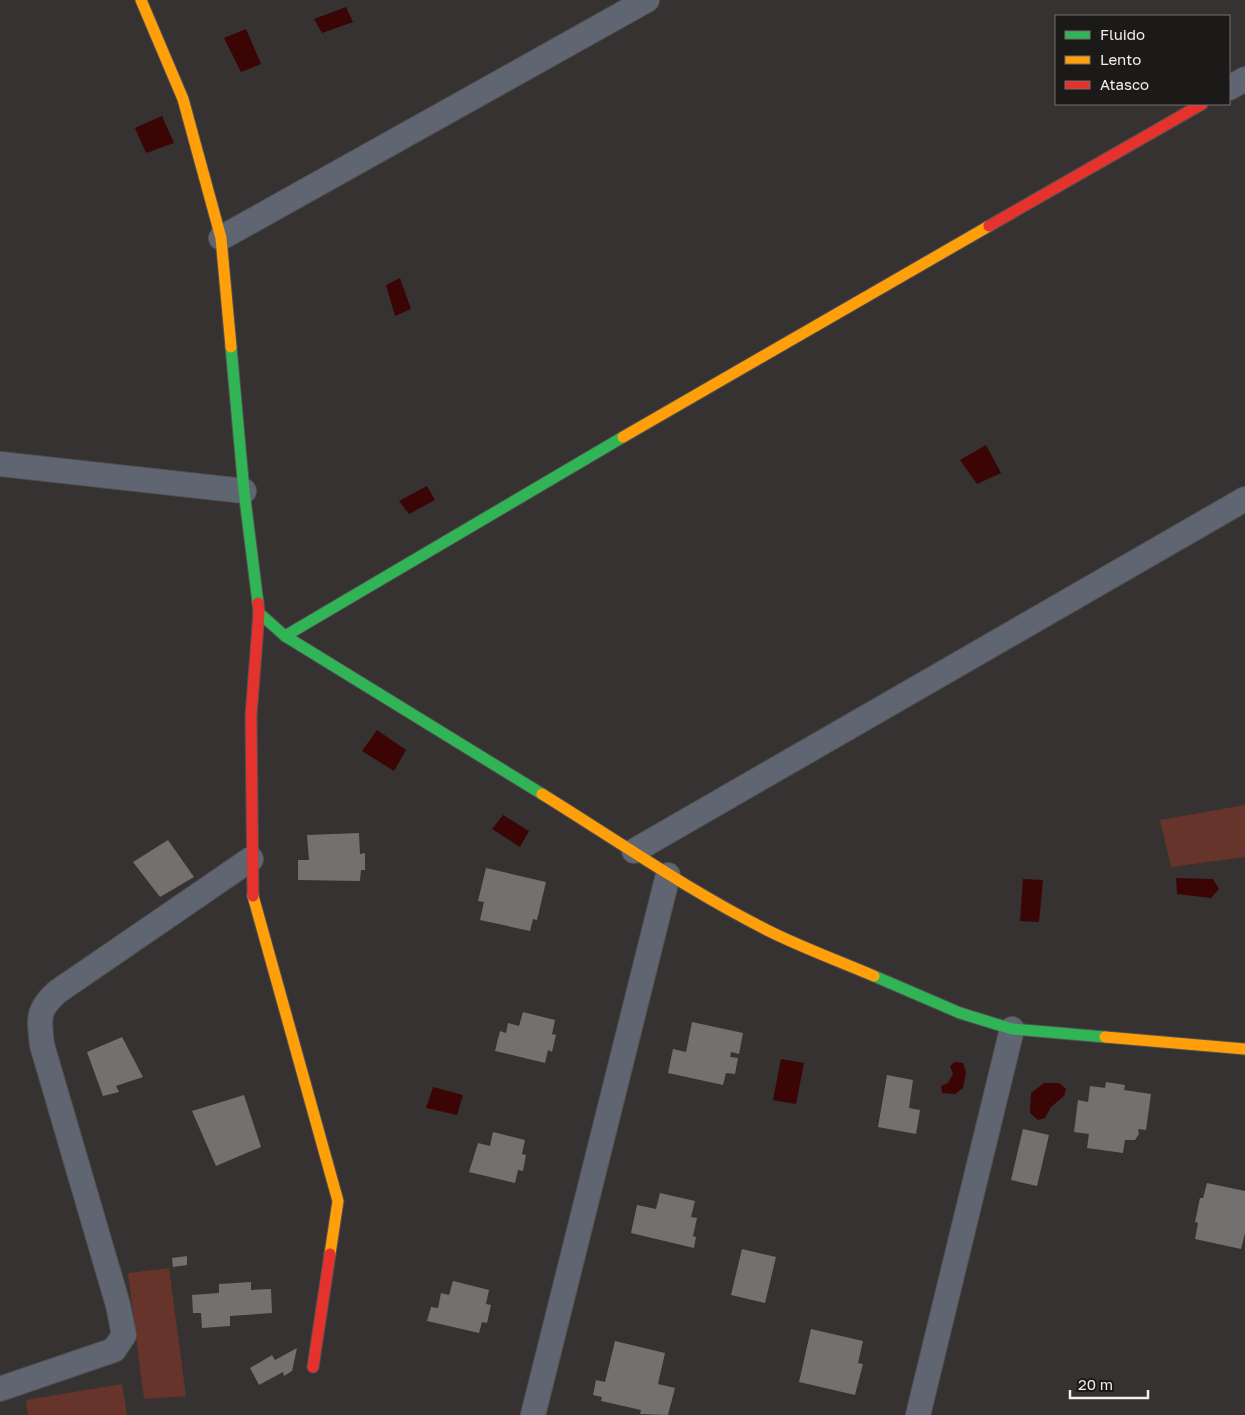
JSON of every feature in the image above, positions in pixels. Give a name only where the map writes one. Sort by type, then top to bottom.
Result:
[{"type":"street","points":[[141,0],[183,99],[221,238],[244,491],[259,613],[251,716],[253,896],[338,1201],[313,1367]]},
{"type":"street","points":[[221,238],[647,0]]},
{"type":"street","points":[[1230,87],[1245,79]]},
{"type":"street","points":[[285,636],[642,426],[1200,105]]},
{"type":"street","points":[[0,464],[244,491]]},
{"type":"street","points":[[634,851],[1245,499]]},
{"type":"street","points":[[259,613],[285,636],[634,851],[668,875],[773,933],[960,1013],[1012,1029],[1245,1049]]},
{"type":"street","points":[[0,1389],[114,1350],[124,1335],[118,1305],[42,1045],[39,1022],[43,1005],[57,992],[252,859]]},
{"type":"street","points":[[532,1415],[668,875]]},
{"type":"street","points":[[918,1415],[1012,1029]]},
{"type":"shaded area","points":[[346,7],[353,22],[322,33],[314,19]]},
{"type":"shaded area","points":[[246,29],[261,64],[241,72],[224,38]]},
{"type":"shaded area","points":[[162,116],[174,143],[146,153],[135,128]]},
{"type":"shaded area","points":[[400,278],[411,309],[395,316],[386,285]]},
{"type":"shaded area","points":[[986,445],[1001,473],[977,484],[960,460]]},
{"type":"shaded area","points":[[427,486],[435,500],[409,514],[399,501]]},
{"type":"shaded area","points":[[377,730],[406,750],[394,771],[362,751]]},
{"type":"shaded area","points":[[1245,805],[1245,857],[1171,867],[1160,820]]},
{"type":"shaded area","points":[[503,815],[529,831],[520,847],[492,829]]},
{"type":"shaded area","points":[[1176,878],[1213,879],[1219,889],[1211,898],[1177,894]]},
{"type":"shaded area","points":[[1023,879],[1043,880],[1039,922],[1020,921]]},
{"type":"shaded area","points":[[781,1059],[804,1063],[796,1104],[773,1100]]},
{"type":"shaded area","points":[[955,1062],[963,1063],[966,1072],[963,1088],[955,1094],[942,1093],[941,1086],[948,1083],[953,1074],[950,1066]]},
{"type":"shaded area","points":[[1044,1083],[1059,1083],[1066,1089],[1064,1096],[1051,1107],[1045,1118],[1038,1120],[1030,1113],[1031,1093]]},
{"type":"shaded area","points":[[433,1087],[463,1095],[457,1115],[426,1108]]},
{"type":"shaded area","points":[[169,1268],[186,1396],[144,1399],[128,1273]]},
{"type":"shaded area","points":[[122,1384],[127,1415],[28,1415],[26,1400]]},
{"type":"building","points":[[359,833],[360,854],[365,853],[365,870],[361,870],[360,881],[298,880],[298,860],[309,860],[307,835]]},
{"type":"building","points":[[168,840],[194,877],[160,897],[133,862]]},
{"type":"building","points":[[486,868],[546,882],[537,920],[533,919],[530,931],[480,920],[484,902],[478,901]]},
{"type":"building","points":[[523,1012],[555,1020],[552,1034],[556,1035],[552,1052],[548,1050],[545,1063],[495,1051],[500,1031],[506,1033],[508,1023],[519,1026]]},
{"type":"building","points":[[692,1022],[743,1033],[739,1054],[731,1052],[730,1057],[738,1058],[735,1074],[726,1073],[723,1085],[668,1073],[673,1049],[686,1052]]},
{"type":"building","points":[[122,1037],[143,1077],[116,1086],[119,1092],[103,1096],[87,1052]]},
{"type":"building","points":[[887,1075],[913,1080],[909,1108],[920,1110],[916,1134],[878,1127]]},
{"type":"building","points":[[1106,1082],[1125,1085],[1124,1090],[1151,1094],[1146,1130],[1138,1129],[1139,1134],[1135,1140],[1125,1140],[1123,1153],[1087,1148],[1089,1134],[1074,1132],[1078,1100],[1088,1102],[1090,1086],[1105,1088]]},
{"type":"building","points":[[244,1095],[261,1147],[216,1166],[192,1111]]},
{"type":"building","points":[[1023,1129],[1049,1135],[1037,1186],[1011,1180]]},
{"type":"building","points":[[493,1132],[525,1140],[522,1154],[526,1155],[523,1171],[518,1170],[515,1183],[469,1172],[478,1143],[490,1146]]},
{"type":"building","points":[[1207,1183],[1245,1191],[1245,1233],[1241,1249],[1195,1239],[1198,1223],[1195,1222],[1200,1198],[1203,1198]]},
{"type":"building","points":[[660,1193],[695,1201],[691,1217],[697,1218],[693,1236],[696,1237],[694,1248],[631,1233],[637,1205],[656,1209]]},
{"type":"building","points":[[742,1249],[776,1257],[765,1303],[731,1295]]},
{"type":"building","points":[[187,1256],[187,1265],[173,1267],[172,1258]]},
{"type":"building","points":[[453,1281],[489,1290],[486,1304],[491,1305],[487,1323],[482,1322],[479,1333],[427,1321],[431,1307],[438,1308],[441,1293],[449,1295]]},
{"type":"building","points":[[251,1282],[251,1290],[271,1289],[272,1313],[230,1316],[230,1326],[202,1328],[201,1313],[193,1313],[192,1295],[219,1293],[219,1284]]},
{"type":"building","points":[[811,1329],[863,1341],[858,1363],[863,1364],[855,1395],[799,1382]]},
{"type":"building","points":[[615,1341],[665,1353],[658,1384],[675,1388],[668,1415],[640,1414],[641,1410],[601,1401],[602,1397],[593,1395],[596,1380],[605,1382]]},
{"type":"building","points":[[297,1348],[292,1371],[284,1376],[283,1372],[259,1385],[250,1368],[272,1355],[275,1360]]},
{"type":"traffic: fast","points":[[231,347],[244,491],[258,603]]},
{"type":"traffic: fast","points":[[285,636],[623,437]]},
{"type":"traffic: fast","points":[[259,613],[285,636],[542,794]]},
{"type":"traffic: fast","points":[[874,976],[960,1013],[1012,1029],[1105,1037]]},
{"type":"traffic: slow","points":[[141,0],[183,99],[221,238],[231,347]]},
{"type":"traffic: slow","points":[[623,437],[989,226]]},
{"type":"traffic: slow","points":[[542,794],[713,901],[773,933],[874,976]]},
{"type":"traffic: slow","points":[[253,896],[338,1201],[330,1254]]},
{"type":"traffic: slow","points":[[1105,1037],[1245,1049]]},
{"type":"traffic: jam","points":[[989,226],[1200,105]]},
{"type":"traffic: jam","points":[[253,896],[251,716],[259,613],[258,603]]},
{"type":"traffic: jam","points":[[313,1367],[330,1254]]}]
